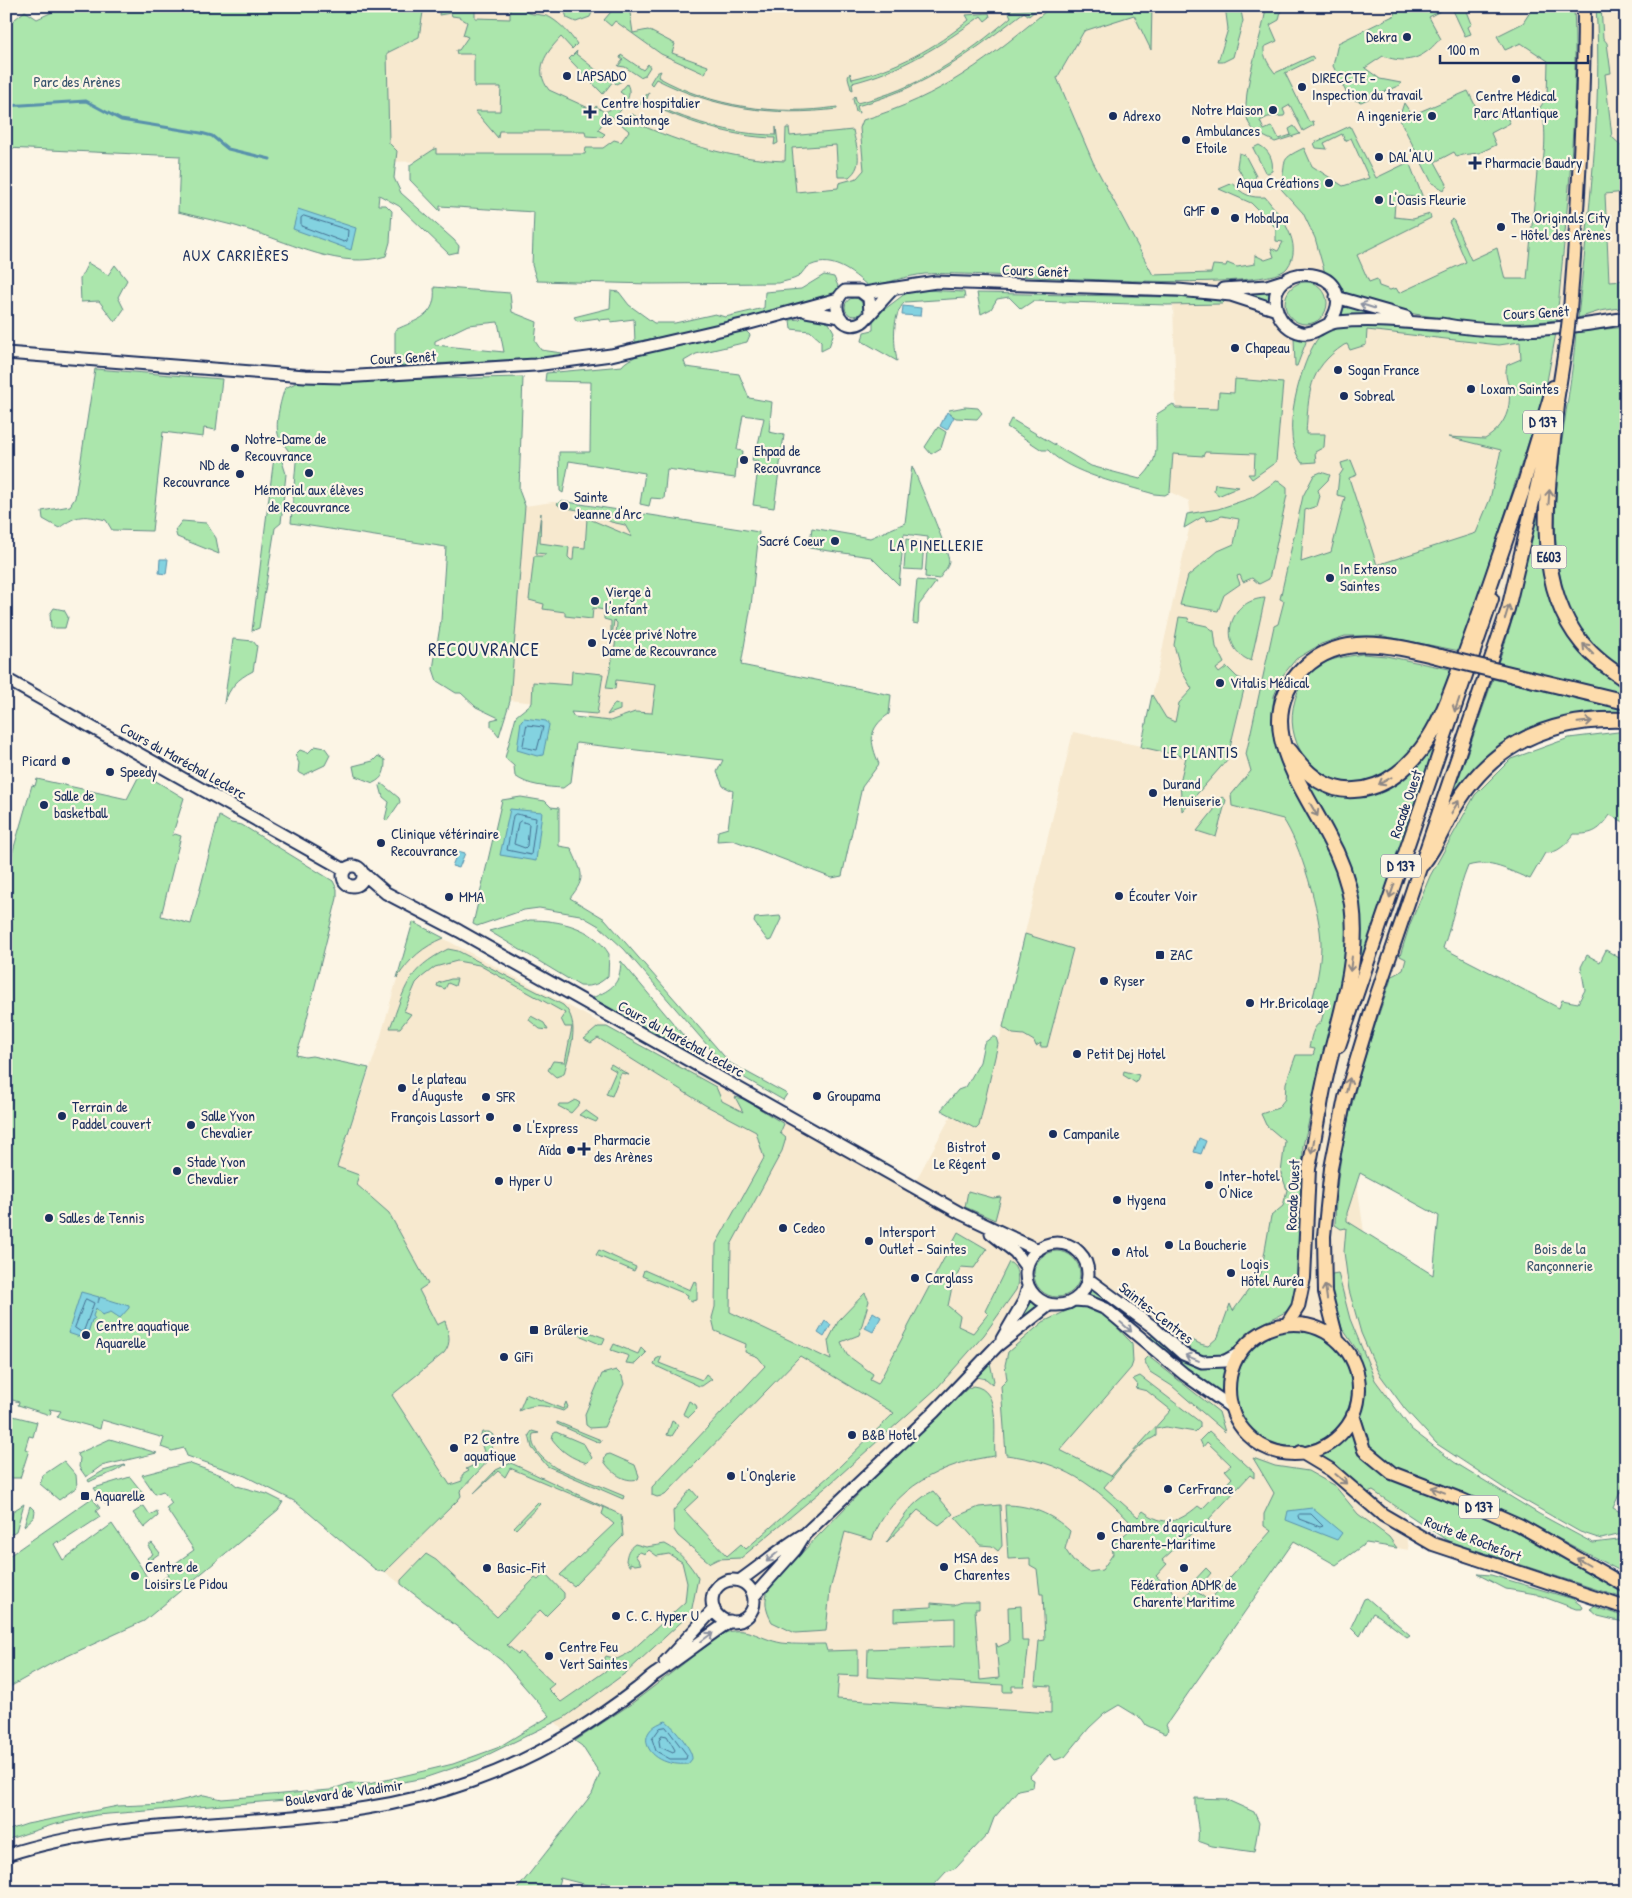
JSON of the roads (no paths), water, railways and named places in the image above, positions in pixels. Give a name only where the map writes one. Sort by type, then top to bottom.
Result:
[{"type":"highway","name":"E603","points":[[1557,406],[1548,513],[1552,579],[1560,607],[1579,639],[1594,655],[1626,680]]},
{"type":"highway","name":"D 137","points":[[1282,741],[1300,765],[1317,780],[1337,789],[1360,790],[1383,783],[1405,767],[1428,739],[1439,719],[1477,622],[1522,491]]},
{"type":"highway","points":[[1319,1112],[1322,1085],[1350,972],[1353,921],[1348,886],[1343,868],[1328,835],[1295,779],[1282,741],[1281,716],[1287,691],[1296,676],[1320,655],[1338,648],[1361,644],[1385,645],[1626,702]]},
{"type":"highway","points":[[1422,864],[1434,850],[1455,807],[1475,778],[1504,750],[1528,737],[1560,726],[1596,721],[1626,720]]},
{"type":"main road","name":"D 137","points":[[1337,1339],[1325,1292],[1324,1236],[1330,1168],[1350,1077],[1508,608],[1557,406],[1570,310],[1579,194],[1584,80],[1584,6]]},
{"type":"main road","points":[[1329,324],[1334,316],[1336,297],[1333,288],[1318,275],[1309,273],[1288,279],[1278,293],[1277,310],[1286,325],[1303,333],[1316,332],[1329,324],[1356,321],[1448,325]]},
{"type":"main road","name":"Cours Genêt","points":[[1178,290],[1267,286],[1288,279]]},
{"type":"main road","name":"Cours Genêt","points":[[864,293],[936,282],[1178,290],[1231,295],[1277,310]]},
{"type":"main road","points":[[870,313],[871,305],[864,293],[850,290],[838,299],[836,308],[840,317],[847,323],[859,324],[864,321],[892,290]]},
{"type":"main road","points":[[1336,297],[1385,312],[1448,325]]},
{"type":"main road","name":"Cours Genêt","points":[[6,353],[263,375],[353,376],[535,366],[610,355],[797,311],[838,299]]},
{"type":"main road","name":"Cours Genêt","points":[[797,311],[823,313],[840,317]]},
{"type":"main road","name":"Cours Genêt","points":[[1448,325],[1524,330],[1556,328],[1626,318]]},
{"type":"main road","name":"Rocade Ouest","points":[[1287,1324],[1298,1307],[1304,1278],[1309,1169],[1319,1112],[1330,1070],[1484,622],[1564,348]]},
{"type":"main road","name":"Cours du Maréchal Leclerc","points":[[6,679],[345,870]]},
{"type":"main road","points":[[354,866],[364,874],[362,881],[357,886],[349,886],[345,882],[345,870],[354,866]]},
{"type":"main road","name":"Cours du Maréchal Leclerc","points":[[364,874],[386,893],[459,931],[960,1213],[1038,1250]]},
{"type":"main road","name":"Cours du Maréchal Leclerc","points":[[357,886],[386,893]]},
{"type":"main road","name":"Cours du Maréchal Leclerc","points":[[960,1213],[1001,1240],[1020,1257],[1027,1268]]},
{"type":"main road","points":[[1075,1300],[1082,1292],[1088,1279],[1087,1266],[1083,1257],[1072,1247],[1051,1244],[1038,1250],[1030,1257],[1026,1280],[1033,1295],[1049,1304],[1062,1305],[1075,1300],[1087,1300],[1106,1309],[1184,1374],[1231,1407]]},
{"type":"main road","name":"Saintes-Centres","points":[[1088,1279],[1154,1327],[1183,1354],[1202,1362],[1225,1361],[1238,1354]]},
{"type":"main road","points":[[997,1346],[1024,1301],[1028,1287]]},
{"type":"main road","points":[[739,1581],[769,1561],[789,1543],[805,1534],[934,1412],[997,1346],[1049,1304]]},
{"type":"main road","points":[[1287,1324],[1304,1324],[1322,1330],[1337,1339],[1351,1356],[1358,1374],[1358,1390],[1353,1415],[1336,1439],[1327,1445],[1301,1452],[1286,1453],[1256,1443],[1244,1432],[1231,1407],[1228,1392],[1230,1378],[1238,1354],[1249,1341],[1265,1330],[1287,1324]]},
{"type":"main road","name":"Route de Rochefort","points":[[1353,1415],[1364,1450],[1392,1473],[1460,1498],[1519,1525],[1626,1586]]},
{"type":"main road","name":"Route de Rochefort","points":[[1301,1452],[1331,1470],[1383,1514],[1433,1544],[1626,1608]]},
{"type":"main road","points":[[754,1596],[795,1550],[805,1534]]},
{"type":"main road","points":[[728,1581],[739,1581],[748,1586],[754,1596],[754,1604],[747,1616],[741,1620],[730,1621],[723,1619],[714,1609],[713,1597],[718,1587],[728,1581]]},
{"type":"main road","points":[[656,1673],[714,1609]]},
{"type":"main road","name":"Boulevard de Vladimir","points":[[6,1855],[59,1840],[110,1831],[329,1814],[428,1795],[488,1774],[548,1747],[588,1724],[730,1621]]},
{"type":"water","points":[[298,209],[356,228],[351,250],[293,229]]},
{"type":"water","points":[[903,306],[921,308],[920,316],[902,315]]},
{"type":"water","points":[[947,412],[954,417],[947,430],[940,426]]},
{"type":"water","points":[[160,559],[168,559],[166,574],[159,573]]},
{"type":"water","points":[[524,718],[546,721],[549,725],[543,755],[537,756],[517,750],[521,721]]},
{"type":"water","points":[[510,809],[542,812],[536,861],[500,855]]},
{"type":"water","points":[[458,851],[465,853],[459,868],[452,866]]},
{"type":"water","points":[[1199,1138],[1206,1141],[1201,1154],[1194,1152]]},
{"type":"water","points":[[81,1292],[99,1297],[98,1303],[100,1297],[129,1306],[129,1308],[120,1318],[111,1312],[102,1315],[96,1308],[93,1316],[95,1319],[92,1320],[86,1339],[68,1333]]},
{"type":"water","points":[[873,1312],[881,1317],[873,1332],[865,1328]]},
{"type":"water","points":[[825,1321],[831,1325],[824,1337],[818,1333]]},
{"type":"water","points":[[1312,1508],[1342,1533],[1337,1540],[1286,1520],[1288,1511]]},
{"type":"water","points":[[666,1721],[678,1733],[689,1750],[692,1759],[688,1764],[674,1764],[663,1760],[654,1755],[648,1748],[649,1732],[655,1726]]},
{"type":"waterway","points":[[6,106],[86,101],[121,120],[201,133],[212,136],[228,149],[270,159]]},
{"type":"place","name":"Dekra","points":[[1407,37]]},
{"type":"place","name":"LAPSADO","points":[[567,76]]},
{"type":"place","name":"Centre Médical Parc Atlantique","points":[[1516,79]]},
{"type":"place","name":"DIRECCTE - Inspection du travail","points":[[1302,87]]},
{"type":"place","name":"Notre Maison","points":[[1273,110]]},
{"type":"place","name":"Centre hospitalier de Saintonge","points":[[590,112]]},
{"type":"place","name":"Adrexo","points":[[1113,116]]},
{"type":"place","name":"A ingenierie","points":[[1432,116]]},
{"type":"place","name":"Ambulances Etoile","points":[[1186,140]]},
{"type":"place","name":"DAL'ALU","points":[[1379,157]]},
{"type":"place","name":"Pharmacie Baudry","points":[[1475,163]]},
{"type":"place","name":"Aqua Créations","points":[[1329,183]]},
{"type":"place","name":"L'Oasis Fleurie","points":[[1379,200]]},
{"type":"place","name":"GMF","points":[[1215,211]]},
{"type":"place","name":"Mobalpa","points":[[1235,218]]},
{"type":"place","name":"The Originals City - Hôtel des Arènes","points":[[1501,227]]},
{"type":"place","name":"Chapeau","points":[[1235,348]]},
{"type":"place","name":"Sogan France","points":[[1338,370]]},
{"type":"place","name":"Loxam Saintes","points":[[1471,389]]},
{"type":"place","name":"Sobreal","points":[[1344,396]]},
{"type":"place","name":"Notre-Dame de Recouvrance","points":[[235,448]]},
{"type":"place","name":"Ehpad de Recouvrance","points":[[744,460]]},
{"type":"place","name":"Mémorial aux élèves de Recouvrance","points":[[309,473]]},
{"type":"place","name":"ND de Recouvrance","points":[[240,474]]},
{"type":"place","name":"Sainte Jeanne d'Arc","points":[[564,506]]},
{"type":"place","name":"Sacré Coeur","points":[[835,541]]},
{"type":"place","name":"In Extenso Saintes","points":[[1330,578]]},
{"type":"place","name":"Vierge à l'enfant","points":[[595,601]]},
{"type":"place","name":"Lycée privé Notre Dame de Recouvrance","points":[[592,643]]},
{"type":"place","name":"Vitalis Médical","points":[[1220,683]]},
{"type":"place","name":"Picard","points":[[66,761]]},
{"type":"place","name":"Speedy","points":[[110,772]]},
{"type":"place","name":"Durand Menuiserie","points":[[1153,793]]},
{"type":"place","name":"Salle de basketball","points":[[44,805]]},
{"type":"place","name":"Clinique vétérinaire Recouvrance","points":[[381,843]]},
{"type":"place","name":"Écouter Voir","points":[[1119,896]]},
{"type":"place","name":"MMA","points":[[449,897]]},
{"type":"place","name":"ZAC","points":[[1160,955]]},
{"type":"place","name":"Ryser","points":[[1104,981]]},
{"type":"place","name":"Mr.Bricolage","points":[[1250,1003]]},
{"type":"place","name":"Petit Dej Hotel","points":[[1077,1054]]},
{"type":"place","name":"Le plateau d'Auguste","points":[[402,1088]]},
{"type":"place","name":"Groupama","points":[[817,1096]]},
{"type":"place","name":"SFR","points":[[486,1097]]},
{"type":"place","name":"Terrain de Paddel couvert","points":[[62,1116]]},
{"type":"place","name":"François Lassort","points":[[490,1117]]},
{"type":"place","name":"Salle Yvon Chevalier","points":[[191,1125]]},
{"type":"place","name":"L'Express","points":[[517,1128]]},
{"type":"place","name":"Campanile","points":[[1053,1134]]},
{"type":"place","name":"Pharmacie des Arènes","points":[[584,1149]]},
{"type":"place","name":"Aïda","points":[[571,1150]]},
{"type":"place","name":"Bistrot Le Régent","points":[[996,1156]]},
{"type":"place","name":"Stade Yvon Chevalier","points":[[177,1171]]},
{"type":"place","name":"Hyper U","points":[[499,1181]]},
{"type":"place","name":"Inter-hotel O'Nice","points":[[1209,1185]]},
{"type":"place","name":"Hygena","points":[[1117,1200]]},
{"type":"place","name":"Salles de Tennis","points":[[49,1218]]},
{"type":"place","name":"Cedeo","points":[[783,1228]]},
{"type":"place","name":"Intersport Outlet - Saintes","points":[[869,1241]]},
{"type":"place","name":"La Boucherie","points":[[1169,1245]]},
{"type":"place","name":"Atol","points":[[1116,1252]]},
{"type":"place","name":"Logis Hôtel Auréa","points":[[1231,1273]]},
{"type":"place","name":"Carglass","points":[[915,1278]]},
{"type":"place","name":"Brûlerie","points":[[534,1330]]},
{"type":"place","name":"Centre aquatique Aquarelle","points":[[86,1335]]},
{"type":"place","name":"GiFi","points":[[504,1357]]},
{"type":"place","name":"B&B Hotel","points":[[852,1435]]},
{"type":"place","name":"P2 Centre aquatique","points":[[454,1448]]},
{"type":"place","name":"L'Onglerie","points":[[731,1476]]},
{"type":"place","name":"CerFrance","points":[[1168,1489]]},
{"type":"place","name":"Aquarelle","points":[[85,1496]]},
{"type":"place","name":"Chambre d'agriculture Charente-Maritime","points":[[1101,1536]]},
{"type":"place","name":"MSA des Charentes","points":[[944,1567]]},
{"type":"place","name":"Basic-Fit","points":[[487,1568]]},
{"type":"place","name":"Fédération ADMR de Charente Maritime","points":[[1184,1568]]},
{"type":"place","name":"Centre de Loisirs Le Pidou","points":[[135,1576]]},
{"type":"place","name":"C. C. Hyper U","points":[[616,1616]]},
{"type":"place","name":"Centre Feu Vert Saintes","points":[[549,1656]]},
{"type":"district","name":"AUX CARRIÈRES","points":[[236,255]]},
{"type":"district","name":"LA PINELLERIE","points":[[937,545]]},
{"type":"district","name":"RECOUVRANCE","points":[[484,650]]},
{"type":"district","name":"LE PLANTIS","points":[[1201,752]]},
{"type":"park label","name":"Parc des Arènes","points":[[77,82]]},
{"type":"park label","name":"Bois de la Rançonnerie","points":[[1560,1258]]}]
